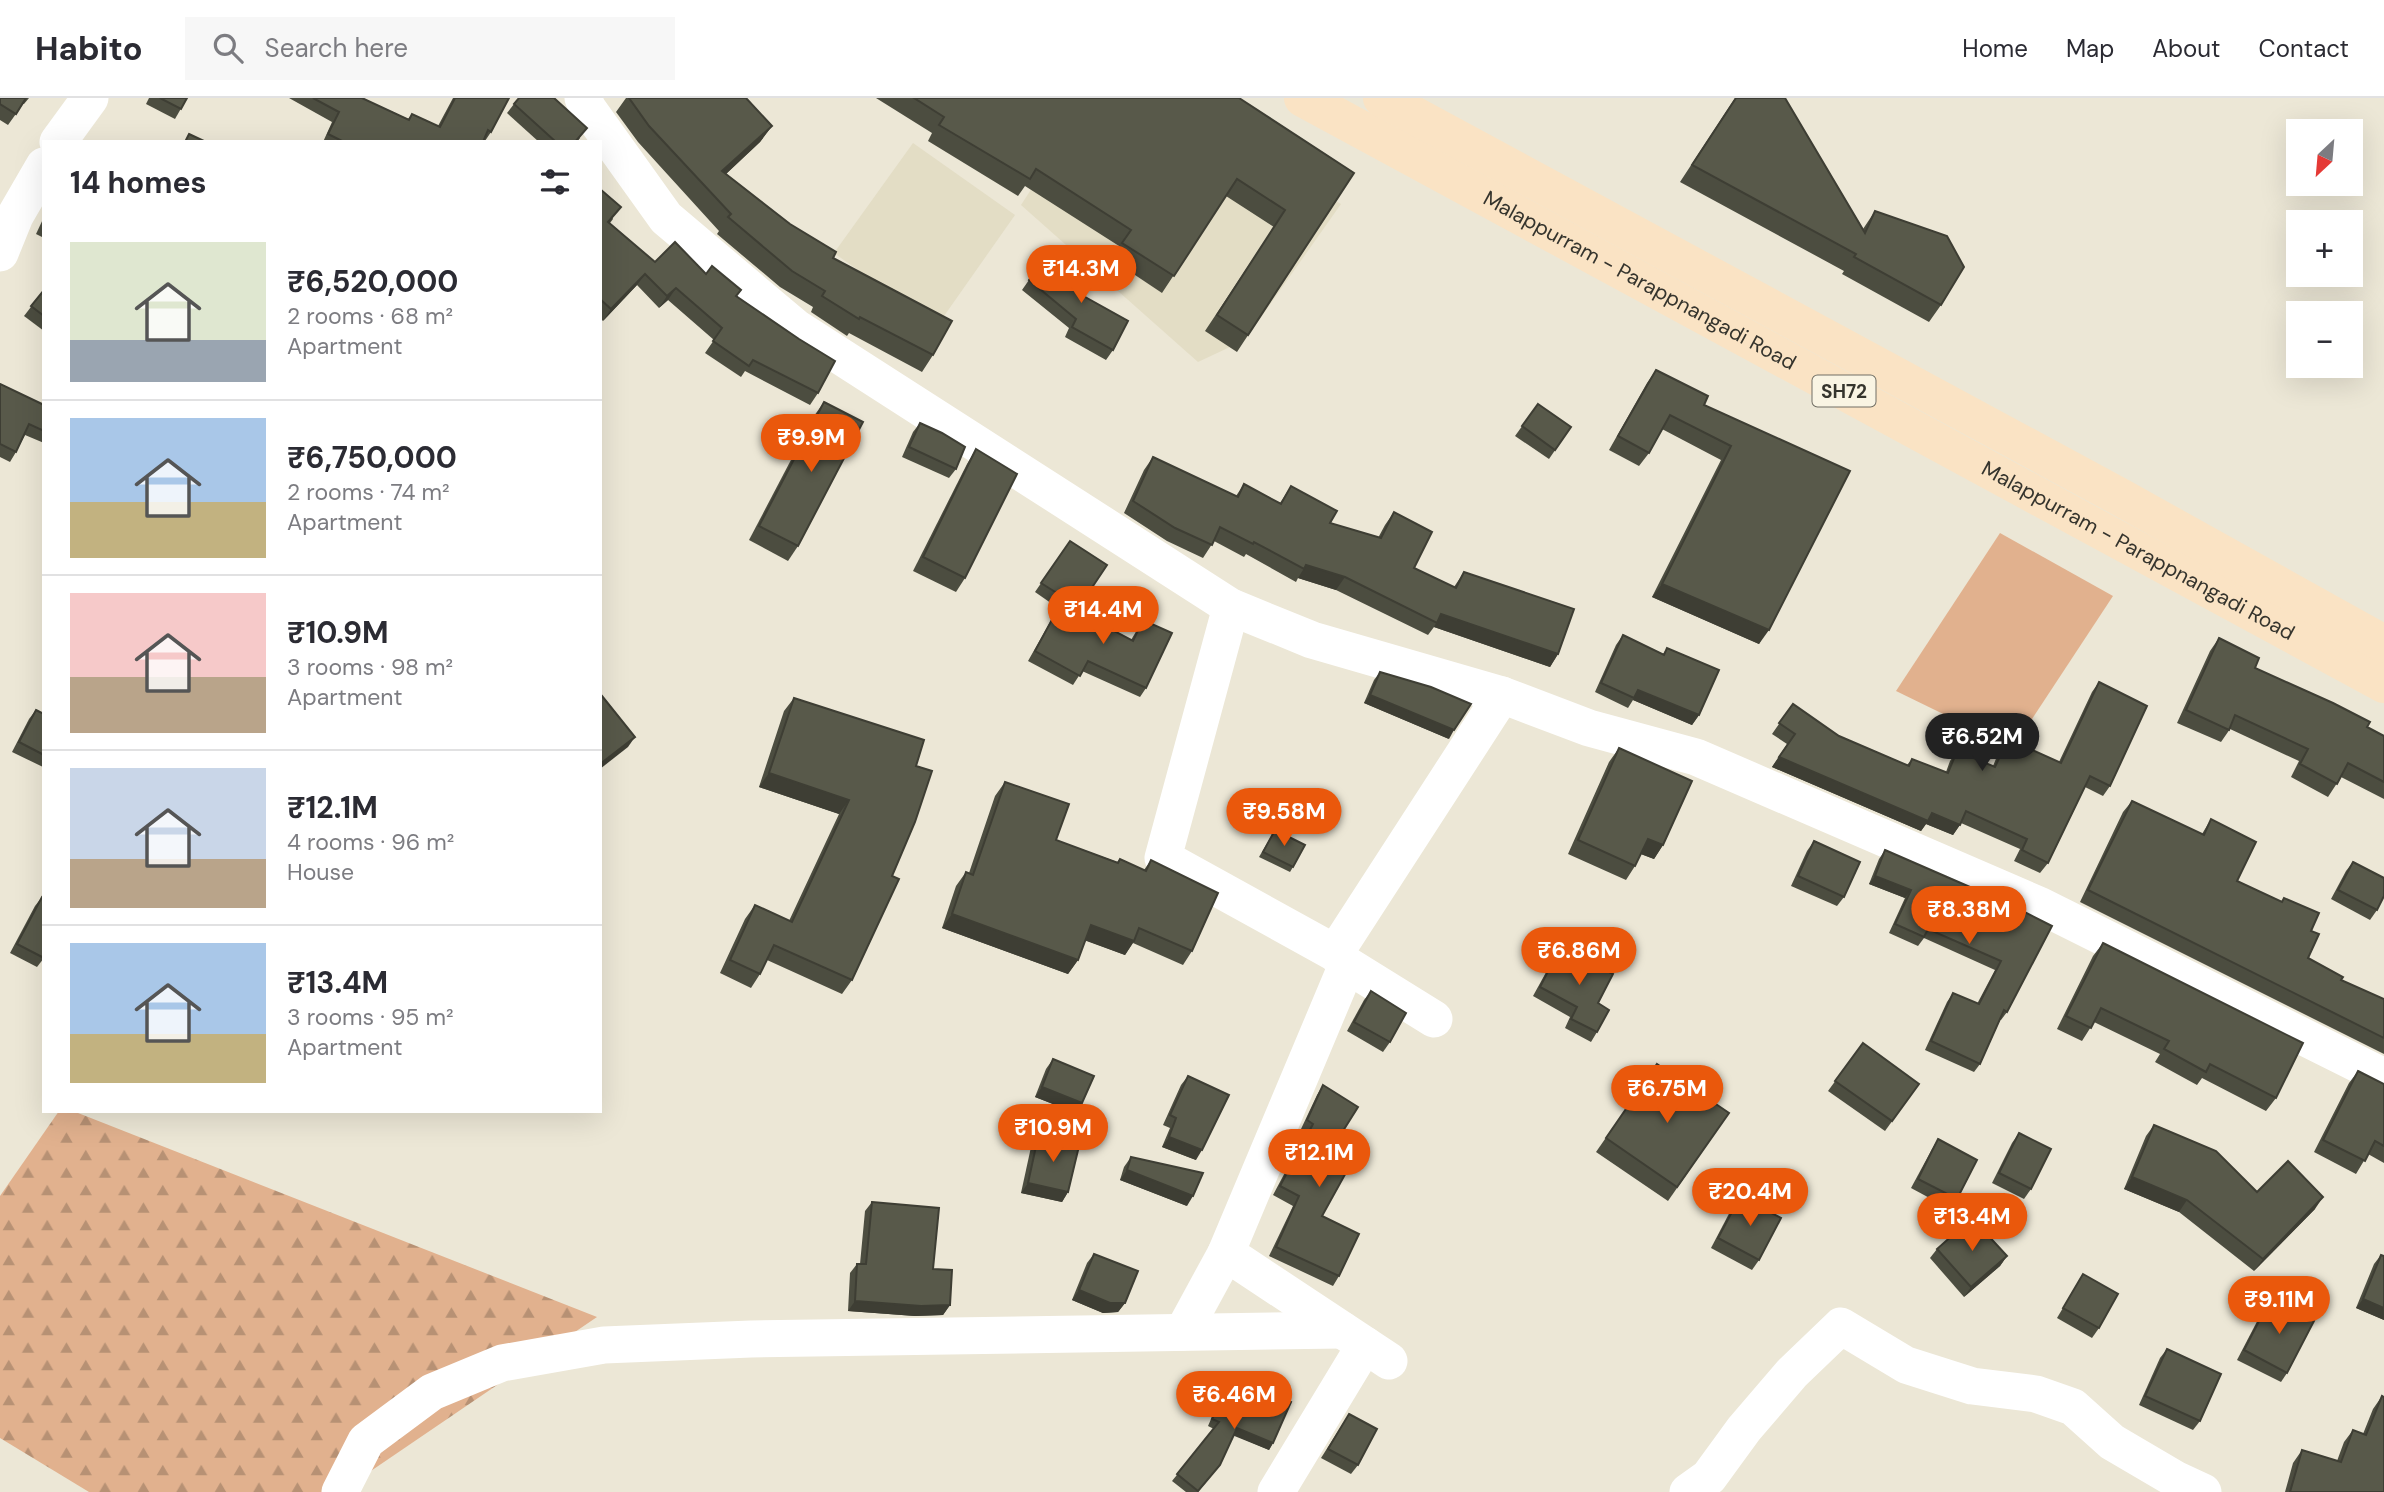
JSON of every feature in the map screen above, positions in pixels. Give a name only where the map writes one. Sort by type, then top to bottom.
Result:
[{"type":"main road","name":"Malappurram - Parappnangadi Road","points":[[1303,98],[2384,684]]},
{"type":"main road","name":"Malappurram - Parappnangadi Road","points":[[1382,98],[2119,497],[2384,644]]},
{"type":"street","points":[[59,140],[90,98]]},
{"type":"street","points":[[583,98],[588,109],[666,218],[795,327],[1231,607],[1312,640],[1502,695],[1589,728],[1696,757],[2029,900],[2384,1077]]},
{"type":"street","points":[[0,253],[15,216],[42,169]]},
{"type":"street","points":[[1231,607],[1163,858],[1341,959],[1434,1019]]},
{"type":"street","points":[[1183,1332],[1226,1253],[1341,959],[1502,695]]},
{"type":"street","points":[[1226,1253],[1365,1345]]},
{"type":"street","points":[[1688,1492],[1709,1477],[1744,1429],[1792,1373],[1841,1326],[1906,1365],[1972,1386],[2036,1394],[2073,1407],[2112,1442],[2203,1492]]},
{"type":"street","points":[[340,1492],[366,1441],[432,1392],[502,1363],[604,1345],[751,1339],[1183,1332],[1365,1345]]},
{"type":"street","points":[[1276,1492],[1365,1345]]},
{"type":"shaded area","points":[[1090,98],[1157,98],[1341,204],[1245,340],[1198,362],[1021,205]]},
{"type":"shaded area","points":[[913,143],[1015,215],[937,326],[834,253]]},
{"type":"green space","points":[[2000,533],[2113,596],[2013,748],[1896,691]]},
{"type":"green space","points":[[58,1113],[78,1113],[597,1317],[340,1492],[89,1492],[0,1438],[0,1196]]},
{"type":"building","points":[[0,98],[26,98],[16,114],[0,104]]},
{"type":"building","points":[[160,98],[187,98],[181,109]]},
{"type":"building","points":[[313,98],[362,98],[409,120],[412,114],[440,127],[455,98],[509,98],[484,140],[340,140],[328,134],[339,112]]},
{"type":"building","points":[[519,98],[554,98],[587,128],[577,140],[554,140],[514,104]]},
{"type":"building","points":[[629,98],[746,98],[772,126],[722,171],[790,224],[836,252],[833,258],[952,321],[933,355],[860,317],[859,319],[822,296],[825,291],[792,271],[728,217],[731,214],[649,126]]},
{"type":"building","points":[[914,98],[1239,98],[1354,173],[1248,335],[1217,315],[1285,210],[1237,179],[1174,276],[1122,243],[1131,230],[1036,169],[1030,179],[939,125],[944,117]]},
{"type":"building","points":[[1736,98],[1785,98],[1865,233],[1875,211],[1947,236],[1964,267],[1941,305],[1854,257],[1856,254],[1692,165]]},
{"type":"building","points":[[189,134],[202,140],[186,140]]},
{"type":"building","points":[[602,191],[621,207],[608,222],[655,262],[675,242],[706,274],[712,266],[741,290],[736,296],[835,361],[818,393],[753,360],[749,366],[713,341],[722,328],[676,288],[667,296],[645,274],[611,309],[602,301]]},
{"type":"building","points":[[1065,261],[1089,280],[1078,293],[1128,321],[1113,350],[1072,327],[1076,319],[1029,280],[1036,270],[1051,278]]},
{"type":"building","points":[[42,292],[42,314],[31,306]]},
{"type":"building","points":[[1656,370],[1708,396],[1704,405],[1850,471],[1769,630],[1662,584],[1731,446],[1670,415],[1649,453],[1618,436]]},
{"type":"building","points":[[0,384],[42,404],[42,430],[29,424],[16,452],[0,444]]},
{"type":"building","points":[[824,402],[863,422],[798,546],[759,526]]},
{"type":"building","points":[[1538,404],[1571,427],[1555,450],[1522,426]]},
{"type":"building","points":[[920,423],[965,447],[956,469],[909,447]]},
{"type":"building","points":[[976,449],[1017,474],[965,578],[923,557]]},
{"type":"building","points":[[1153,457],[1238,497],[1244,484],[1281,504],[1291,486],[1337,511],[1330,523],[1381,538],[1394,512],[1432,532],[1414,568],[1456,588],[1464,572],[1574,609],[1558,654],[1441,614],[1437,623],[1345,577],[1306,565],[1304,569],[1220,527],[1212,545],[1175,528],[1133,501]]},
{"type":"building","points":[[1070,541],[1107,565],[1079,607],[1041,583]]},
{"type":"building","points":[[1061,603],[1133,641],[1143,620],[1172,633],[1146,688],[1088,661],[1080,676],[1035,651]]},
{"type":"building","points":[[1623,635],[1664,655],[1667,648],[1719,670],[1699,715],[1638,690],[1634,698],[1601,683]]},
{"type":"building","points":[[2219,638],[2259,658],[2255,668],[2370,722],[2367,727],[2384,736],[2384,782],[2348,763],[2337,784],[2300,764],[2308,749],[2235,715],[2229,730],[2186,710]]},
{"type":"building","points":[[1380,672],[1431,687],[1471,704],[1454,730],[1370,695]]},
{"type":"building","points":[[2099,682],[2147,706],[2110,786],[2090,776],[2048,863],[2022,850],[2027,839],[1966,811],[1960,825],[1932,813],[1928,821],[1779,757],[1795,734],[1779,723],[1793,704],[1839,736],[1909,766],[1912,759],[1948,773],[1957,751],[1995,767],[2008,739],[2061,763]]},
{"type":"building","points":[[602,696],[635,737],[602,762]]},
{"type":"building","points":[[794,698],[924,740],[916,766],[932,771],[915,822],[892,876],[899,879],[852,980],[774,945],[760,974],[730,960],[755,905],[792,922],[849,800],[769,773]]},
{"type":"building","points":[[36,710],[42,713],[42,754],[19,742]]},
{"type":"building","points":[[1619,748],[1692,781],[1663,845],[1648,839],[1635,866],[1578,840]]},
{"type":"building","points":[[1005,782],[1069,804],[1056,840],[1118,863],[1120,859],[1146,871],[1151,860],[1218,893],[1192,951],[1139,928],[1134,941],[1091,925],[1078,960],[952,914],[966,872],[973,875]]},
{"type":"building","points":[[2132,801],[2204,835],[2211,819],[2256,842],[2237,881],[2282,902],[2284,898],[2319,913],[2311,931],[2319,934],[2308,958],[2343,977],[2341,980],[2384,999],[2384,1038],[2088,890]]},
{"type":"building","points":[[1275,830],[1305,845],[1293,867],[1263,852]]},
{"type":"building","points":[[1814,841],[1860,862],[1844,897],[1798,876]]},
{"type":"building","points":[[1885,850],[2009,904],[2052,926],[2007,1012],[2004,1010],[1980,1064],[1931,1041],[1953,993],[1979,1004],[2001,961],[1928,929],[1924,937],[1895,924],[1911,890],[1875,876]]},
{"type":"building","points":[[2353,862],[2384,878],[2384,896],[2377,910],[2338,890]]},
{"type":"building","points":[[42,897],[42,957],[17,944]]},
{"type":"building","points":[[2103,943],[2303,1043],[2276,1098],[2210,1064],[2206,1072],[2164,1049],[2169,1041],[2101,1008],[2091,1028],[2066,1016]]},
{"type":"building","points":[[1561,946],[1613,974],[1598,1003],[1609,1010],[1597,1032],[1571,1019],[1577,1007],[1540,987]]},
{"type":"building","points":[[1371,991],[1406,1013],[1390,1042],[1354,1022]]},
{"type":"building","points":[[1863,1043],[1919,1084],[1892,1121],[1835,1081]]},
{"type":"building","points":[[1053,1059],[1094,1076],[1082,1103],[1042,1087]]},
{"type":"building","points":[[1657,1064],[1729,1113],[1677,1187],[1606,1138]]},
{"type":"building","points":[[2358,1071],[2384,1084],[2384,1146],[2375,1141],[2365,1161],[2323,1140]]},
{"type":"building","points":[[1188,1076],[1229,1095],[1202,1150],[1169,1137],[1176,1118],[1170,1115]]},
{"type":"building","points":[[1323,1085],[1358,1107],[1326,1158],[1348,1169],[1322,1216],[1359,1234],[1339,1276],[1276,1247],[1299,1196],[1280,1186],[1313,1124],[1307,1120]]},
{"type":"building","points":[[2154,1125],[2216,1151],[2257,1192],[2288,1161],[2323,1197],[2263,1259],[2187,1200],[2132,1177]]},
{"type":"building","points":[[2019,1133],[2051,1149],[2031,1189],[1999,1173]]},
{"type":"building","points":[[1038,1137],[1079,1146],[1068,1192],[1028,1183]]},
{"type":"building","points":[[1938,1139],[1977,1160],[1957,1199],[1918,1179]]},
{"type":"building","points":[[1131,1157],[1203,1173],[1193,1196],[1127,1170]]},
{"type":"building","points":[[1740,1197],[1781,1218],[1759,1260],[1718,1238]]},
{"type":"building","points":[[872,1202],[939,1208],[933,1269],[952,1270],[950,1305],[921,1306],[855,1301],[857,1264],[866,1264]]},
{"type":"building","points":[[1972,1218],[2007,1256],[1971,1287],[1937,1249]]},
{"type":"building","points":[[1094,1254],[1138,1271],[1125,1303],[1110,1303],[1079,1290]]},
{"type":"building","points":[[2381,1255],[2384,1256],[2384,1308],[2363,1299]]},
{"type":"building","points":[[2083,1274],[2118,1294],[2099,1328],[2063,1308]]},
{"type":"building","points":[[2271,1298],[2314,1321],[2287,1373],[2244,1350]]},
{"type":"building","points":[[2167,1349],[2221,1374],[2200,1421],[2145,1396]]},
{"type":"building","points":[[1226,1389],[1241,1396],[1245,1391],[1252,1395],[1250,1400],[1259,1403],[1264,1390],[1291,1402],[1273,1443],[1237,1428],[1220,1465],[1198,1491],[1177,1474],[1219,1422],[1212,1419]]},
{"type":"building","points":[[2382,1396],[2384,1492],[2290,1492],[2302,1450],[2341,1462],[2353,1430],[2366,1435]]},
{"type":"building","points":[[1349,1414],[1377,1429],[1358,1465],[1328,1449]]}]
